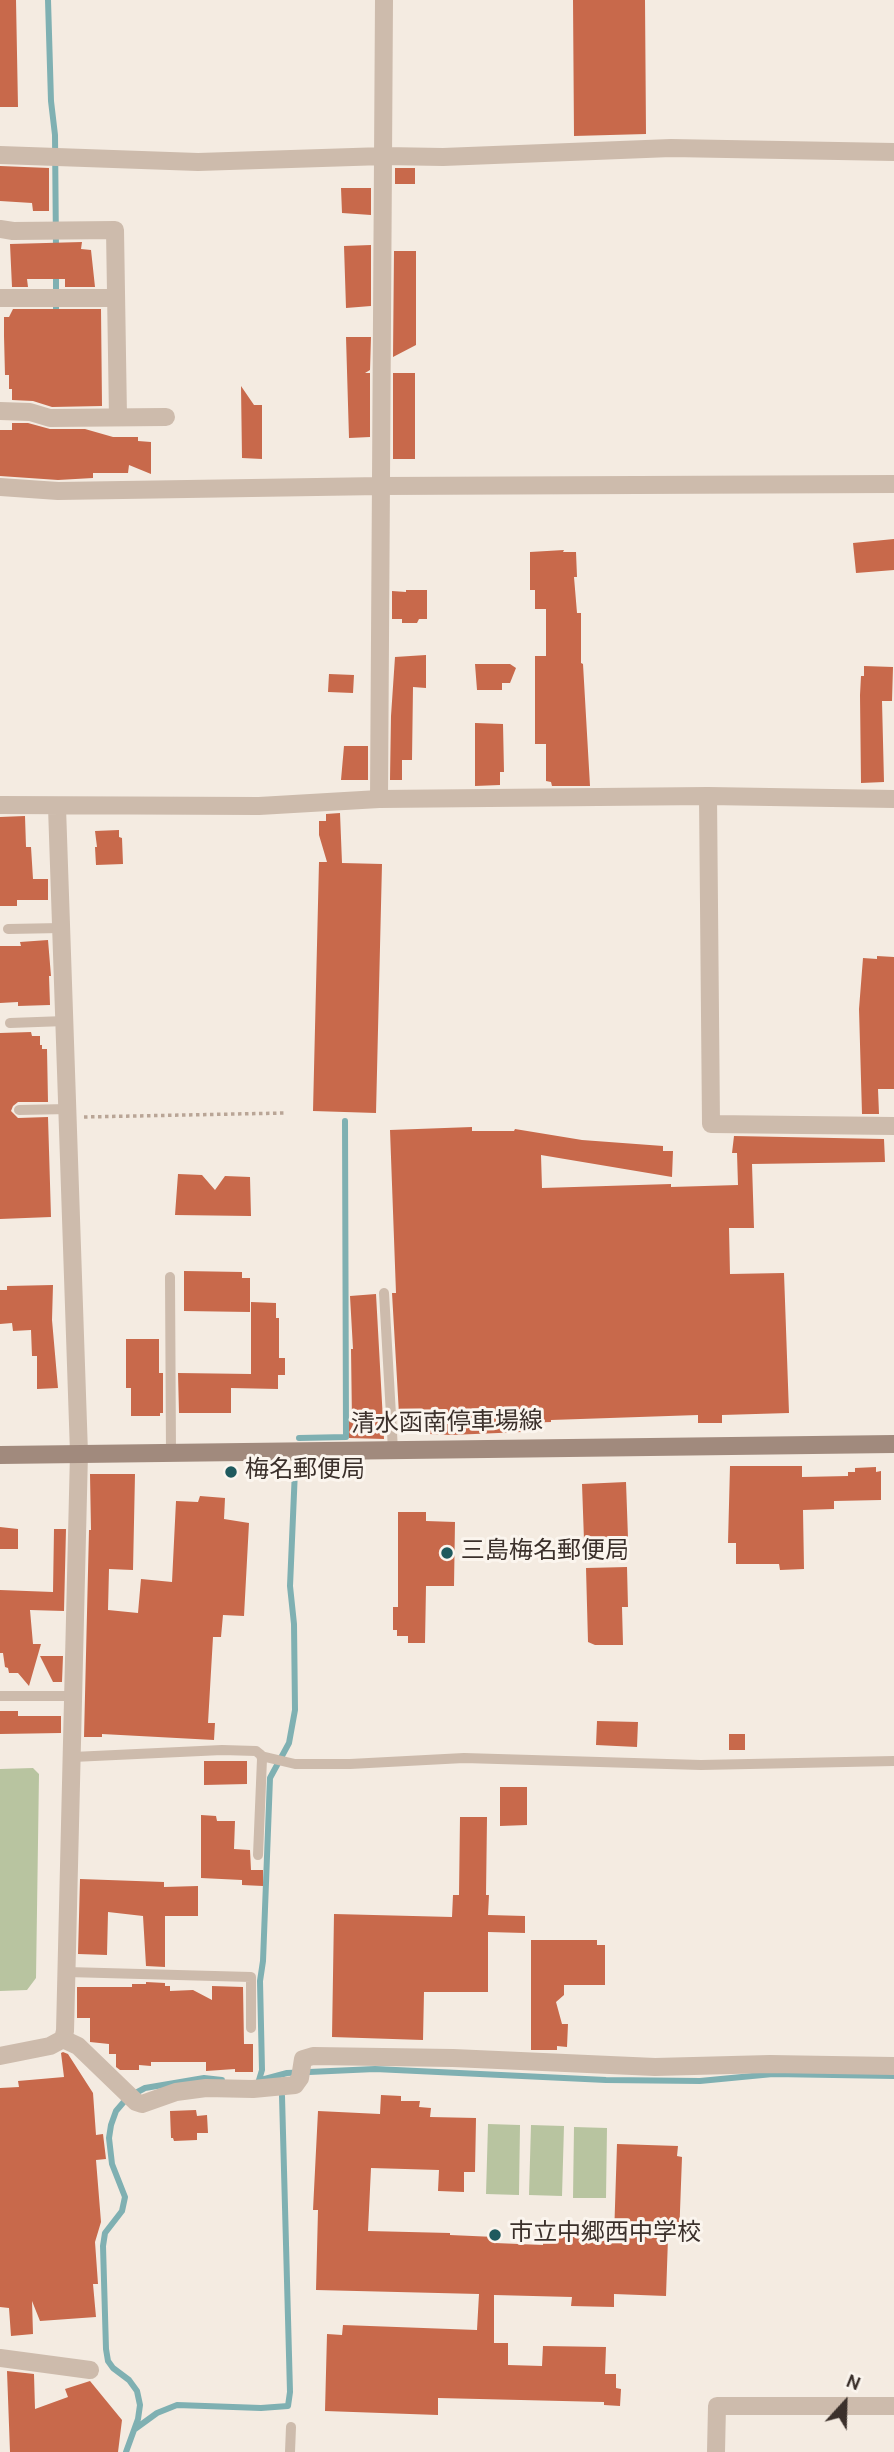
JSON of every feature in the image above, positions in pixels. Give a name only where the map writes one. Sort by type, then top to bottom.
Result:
[{"type":"main road","name":"清水函南停車場線","points":[[0,1455],[894,1444]]},
{"type":"street","points":[[379,799],[384,0]]},
{"type":"street","points":[[0,155],[198,162],[384,156],[443,157],[671,148],[894,152]]},
{"type":"street","points":[[0,229],[115,230],[118,417]]},
{"type":"street","points":[[0,298],[116,298]]},
{"type":"street","points":[[0,411],[30,412],[50,418],[166,417]]},
{"type":"street","points":[[0,487],[58,491],[381,486],[894,484]]},
{"type":"street","points":[[708,796],[711,1124],[894,1126]]},
{"type":"street","points":[[0,806],[259,806],[379,799],[708,796],[894,799]]},
{"type":"street","points":[[57,807],[79,1453],[74,1757],[63,2039]]},
{"type":"street","points":[[0,2056],[50,2046],[63,2039]]},
{"type":"street","points":[[63,2039],[78,2046],[120,2088],[142,2104],[176,2092],[206,2088],[253,2089],[295,2085],[303,2059],[313,2056],[655,2067],[770,2064],[894,2066]]},
{"type":"street","points":[[0,2358],[90,2370]]},
{"type":"street","points":[[716,2452],[717,2406],[894,2406]]},
{"type":"lane","points":[[8,929],[61,928]]},
{"type":"lane","points":[[10,1023],[65,1021]]},
{"type":"lane","points":[[19,1110],[68,1113]]},
{"type":"lane","points":[[170,1277],[171,1452]]},
{"type":"lane","points":[[384,1293],[393,1450]]},
{"type":"lane","points":[[0,1696],[75,1696]]},
{"type":"lane","points":[[74,1757],[222,1750],[256,1751],[261,1756],[288,1763],[350,1764],[453,1759],[701,1765],[894,1760]]},
{"type":"lane","points":[[258,1855],[261,1756]]},
{"type":"lane","points":[[67,1972],[251,1977],[251,2028]]},
{"type":"lane","points":[[290,2452],[291,2427]]},
{"type":"path","points":[[68,1113],[285,1113]]},
{"type":"green space","points":[[33,1768],[39,1774],[36,1978],[27,1990],[0,1991],[0,1769]]},
{"type":"green space","points":[[488,2124],[520,2125],[519,2195],[486,2194]]},
{"type":"green space","points":[[531,2125],[564,2126],[562,2196],[529,2195]]},
{"type":"green space","points":[[574,2127],[607,2128],[606,2198],[573,2198]]},
{"type":"building","points":[[0,0],[16,0],[18,107],[0,107]]},
{"type":"building","points":[[573,0],[645,0],[646,134],[574,136]]},
{"type":"building","points":[[0,166],[49,168],[49,211],[33,211],[32,203],[0,201]]},
{"type":"building","points":[[395,168],[415,168],[415,184],[395,184]]},
{"type":"building","points":[[341,188],[371,188],[371,215],[342,213]]},
{"type":"building","points":[[82,242],[81,249],[91,250],[95,287],[65,287],[65,279],[27,279],[28,287],[12,287],[10,244]]},
{"type":"building","points":[[371,245],[371,306],[346,308],[344,246]]},
{"type":"building","points":[[394,251],[416,251],[416,345],[393,357]]},
{"type":"building","points":[[13,309],[101,309],[102,406],[52,407],[33,401],[12,400],[9,375],[5,375],[4,317],[9,317]]},
{"type":"building","points":[[346,337],[371,337],[370,370],[365,373],[370,373],[370,437],[349,438]]},
{"type":"building","points":[[393,373],[415,373],[415,459],[393,459]]},
{"type":"building","points":[[241,386],[254,405],[262,405],[262,459],[242,458]]},
{"type":"building","points":[[12,423],[28,423],[50,429],[85,429],[113,437],[138,437],[138,441],[151,442],[151,474],[129,465],[128,473],[93,473],[93,478],[58,480],[0,476],[0,430],[12,430]]},
{"type":"building","points":[[894,539],[894,570],[856,573],[853,543]]},
{"type":"building","points":[[564,550],[563,552],[576,552],[577,577],[574,577],[577,613],[581,613],[581,663],[590,786],[552,786],[551,782],[546,781],[546,744],[535,744],[535,656],[546,656],[546,609],[535,609],[535,590],[530,590],[530,552]]},
{"type":"building","points":[[427,590],[427,619],[419,619],[417,623],[402,623],[402,619],[392,619],[392,591]]},
{"type":"building","points":[[426,655],[426,688],[413,687],[412,760],[402,760],[402,780],[390,780],[395,657]]},
{"type":"building","points":[[475,664],[510,664],[516,668],[510,683],[502,683],[502,690],[477,690]]},
{"type":"building","points":[[864,666],[893,667],[892,701],[882,701],[884,782],[861,783],[860,695]]},
{"type":"building","points":[[329,674],[354,675],[353,693],[328,692]]},
{"type":"building","points":[[475,723],[503,724],[504,772],[500,772],[500,785],[475,786]]},
{"type":"building","points":[[344,746],[368,746],[368,780],[341,780]]},
{"type":"building","points":[[340,813],[342,863],[382,864],[376,1113],[313,1111],[319,862],[327,862],[319,835],[319,821],[326,821],[326,814]]},
{"type":"building","points":[[25,816],[26,847],[31,847],[33,879],[48,879],[48,900],[17,900],[17,906],[0,906],[0,817]]},
{"type":"building","points":[[119,830],[123,864],[96,865],[95,831]]},
{"type":"building","points":[[48,940],[50,1005],[18,1006],[18,1002],[0,1003],[0,946],[21,946],[20,942]]},
{"type":"building","points":[[877,956],[894,957],[894,1089],[878,1089],[879,1114],[862,1114],[859,1009],[863,958],[877,959]]},
{"type":"building","points":[[31,1032],[32,1036],[40,1036],[42,1049],[47,1049],[48,1102],[18,1102],[11,1111],[18,1118],[48,1117],[51,1217],[0,1219],[0,1033]]},
{"type":"building","points":[[472,1127],[472,1131],[515,1129],[582,1140],[663,1146],[663,1151],[673,1151],[672,1177],[541,1155],[542,1188],[738,1185],[737,1153],[732,1153],[734,1136],[884,1139],[885,1162],[752,1164],[754,1228],[729,1228],[730,1274],[784,1273],[789,1413],[722,1415],[722,1423],[698,1423],[698,1415],[551,1420],[522,1423],[522,1432],[451,1435],[429,1434],[428,1413],[399,1414],[392,1293],[396,1293],[390,1130]]},
{"type":"building","points":[[178,1174],[202,1175],[215,1190],[225,1176],[250,1177],[251,1216],[175,1215]]},
{"type":"building","points":[[184,1271],[242,1272],[242,1278],[250,1278],[250,1312],[184,1311]]},
{"type":"building","points":[[53,1285],[52,1320],[58,1388],[37,1389],[37,1356],[32,1356],[31,1330],[13,1331],[12,1323],[0,1324],[0,1290],[7,1290],[7,1286]]},
{"type":"building","points":[[376,1294],[384,1439],[349,1438],[349,1421],[352,1421],[353,1349],[350,1296]]},
{"type":"building","points":[[251,1302],[276,1303],[276,1318],[279,1318],[279,1358],[285,1358],[285,1375],[278,1375],[278,1389],[231,1388],[231,1413],[179,1413],[178,1373],[251,1374]]},
{"type":"building","points":[[126,1339],[159,1339],[159,1373],[163,1373],[163,1413],[160,1413],[160,1416],[131,1416],[131,1388],[126,1388]]},
{"type":"building","points":[[730,1466],[802,1466],[802,1477],[848,1476],[848,1472],[855,1472],[855,1468],[876,1467],[876,1472],[881,1471],[881,1500],[834,1501],[834,1509],[803,1510],[804,1569],[780,1570],[779,1564],[736,1564],[736,1543],[728,1543]]},
{"type":"building","points":[[90,1474],[135,1474],[133,1570],[109,1569],[108,1610],[138,1613],[141,1579],[172,1582],[176,1501],[198,1502],[200,1496],[225,1498],[224,1519],[249,1523],[244,1616],[223,1615],[221,1637],[213,1637],[208,1723],[215,1723],[214,1740],[102,1734],[102,1737],[84,1737],[91,1530]]},
{"type":"building","points":[[626,1482],[628,1538],[584,1540],[582,1484]]},
{"type":"building","points":[[398,1512],[426,1512],[426,1521],[455,1522],[454,1586],[426,1586],[425,1643],[408,1643],[408,1636],[397,1636],[397,1630],[393,1630],[393,1607],[398,1607]]},
{"type":"building","points":[[0,1527],[18,1529],[18,1549],[0,1549]]},
{"type":"building","points":[[54,1529],[66,1529],[64,1611],[30,1610],[33,1644],[41,1644],[29,1686],[18,1673],[9,1673],[5,1667],[3,1653],[0,1653],[0,1590],[53,1592]]},
{"type":"building","points":[[627,1567],[628,1607],[622,1607],[623,1645],[595,1645],[588,1642],[586,1568]]},
{"type":"building","points":[[40,1656],[63,1656],[62,1682],[53,1682]]},
{"type":"building","points":[[0,1711],[18,1711],[18,1716],[61,1716],[61,1733],[0,1734]]},
{"type":"building","points":[[597,1721],[638,1722],[637,1747],[596,1745]]},
{"type":"building","points":[[729,1734],[745,1734],[745,1750],[729,1750]]},
{"type":"building","points":[[204,1761],[247,1761],[247,1784],[204,1785]]},
{"type":"building","points":[[500,1787],[527,1787],[527,1825],[500,1826]]},
{"type":"building","points":[[201,1815],[216,1816],[217,1821],[235,1821],[234,1849],[250,1850],[251,1870],[263,1870],[263,1886],[242,1885],[242,1880],[201,1878]]},
{"type":"building","points":[[460,1817],[487,1817],[488,1915],[525,1916],[525,1933],[488,1932],[488,1992],[424,1992],[423,2040],[332,2037],[334,1914],[452,1917],[453,1895],[459,1895]]},
{"type":"building","points":[[80,1879],[164,1882],[164,1887],[198,1886],[198,1916],[165,1916],[165,1967],[146,1966],[143,1916],[108,1912],[107,1955],[78,1954]]},
{"type":"building","points":[[531,1940],[597,1940],[597,1945],[605,1945],[605,1985],[564,1985],[564,1995],[556,2002],[562,2024],[568,2024],[567,2047],[557,2046],[557,2050],[531,2050]]},
{"type":"building","points":[[165,1983],[165,1986],[170,1986],[170,1991],[193,1990],[212,2000],[212,1986],[243,1987],[244,2044],[253,2044],[253,2072],[235,2072],[235,2069],[206,2071],[206,2062],[151,2062],[151,2066],[139,2065],[139,2070],[120,2070],[116,2067],[116,2054],[109,2054],[109,2044],[90,2042],[90,2018],[77,2018],[77,1987],[132,1987],[132,1984]]},
{"type":"building","points":[[63,2052],[68,2054],[93,2093],[96,2135],[103,2134],[106,2159],[96,2160],[101,2222],[95,2242],[98,2284],[93,2284],[96,2317],[40,2321],[32,2301],[33,2334],[11,2336],[9,2308],[0,2307],[0,2088],[19,2087],[18,2081],[64,2077]]},
{"type":"building","points":[[381,2095],[401,2096],[401,2101],[420,2101],[419,2107],[431,2108],[430,2117],[476,2118],[475,2172],[464,2172],[464,2192],[438,2191],[439,2170],[371,2168],[368,2231],[450,2233],[495,2237],[495,2243],[543,2245],[543,2236],[614,2237],[617,2144],[678,2146],[677,2156],[682,2157],[679,2238],[668,2238],[666,2296],[614,2294],[614,2307],[571,2306],[572,2297],[494,2295],[494,2343],[508,2343],[508,2365],[542,2366],[543,2346],[606,2347],[605,2374],[616,2374],[616,2388],[621,2389],[620,2406],[604,2405],[604,2402],[438,2398],[438,2415],[325,2411],[327,2334],[342,2335],[343,2325],[477,2330],[479,2294],[316,2290],[318,2210],[313,2210],[318,2111],[380,2114]]},
{"type":"building","points":[[196,2110],[197,2116],[207,2115],[208,2133],[197,2133],[197,2140],[174,2141],[171,2138],[170,2111]]},
{"type":"building","points":[[7,2371],[34,2374],[35,2409],[68,2397],[65,2389],[90,2381],[122,2420],[118,2452],[10,2452]]},
{"type":"waterway","points":[[48,0],[51,101],[55,135],[56,250]]},
{"type":"waterway","points":[[56,271],[56,316]]},
{"type":"waterway","points":[[299,1438],[346,1437],[345,1121]]},
{"type":"waterway","points":[[259,2080],[262,2070],[260,1981],[270,1778],[289,1743],[295,1710],[294,1624],[290,1586],[295,1470]]},
{"type":"waterway","points":[[261,2080],[287,2073],[375,2069],[606,2080],[700,2081],[773,2074],[894,2076]]},
{"type":"waterway","points":[[126,2452],[140,2405],[137,2391],[129,2380],[113,2368],[108,2361],[106,2349],[103,2246],[105,2233],[122,2211],[125,2197],[112,2164],[109,2138],[111,2125],[116,2111],[128,2097],[145,2088],[204,2078],[222,2080]]},
{"type":"waterway","points":[[135,2429],[157,2413],[177,2405],[261,2408],[288,2406],[290,2392],[282,2096]]},
{"type":"place","name":"梅名郵便局","points":[[231,1472]]},
{"type":"place","name":"三島梅名郵便局","points":[[447,1553]]},
{"type":"place","name":"市立中郷西中学校","points":[[495,2235]]}]
